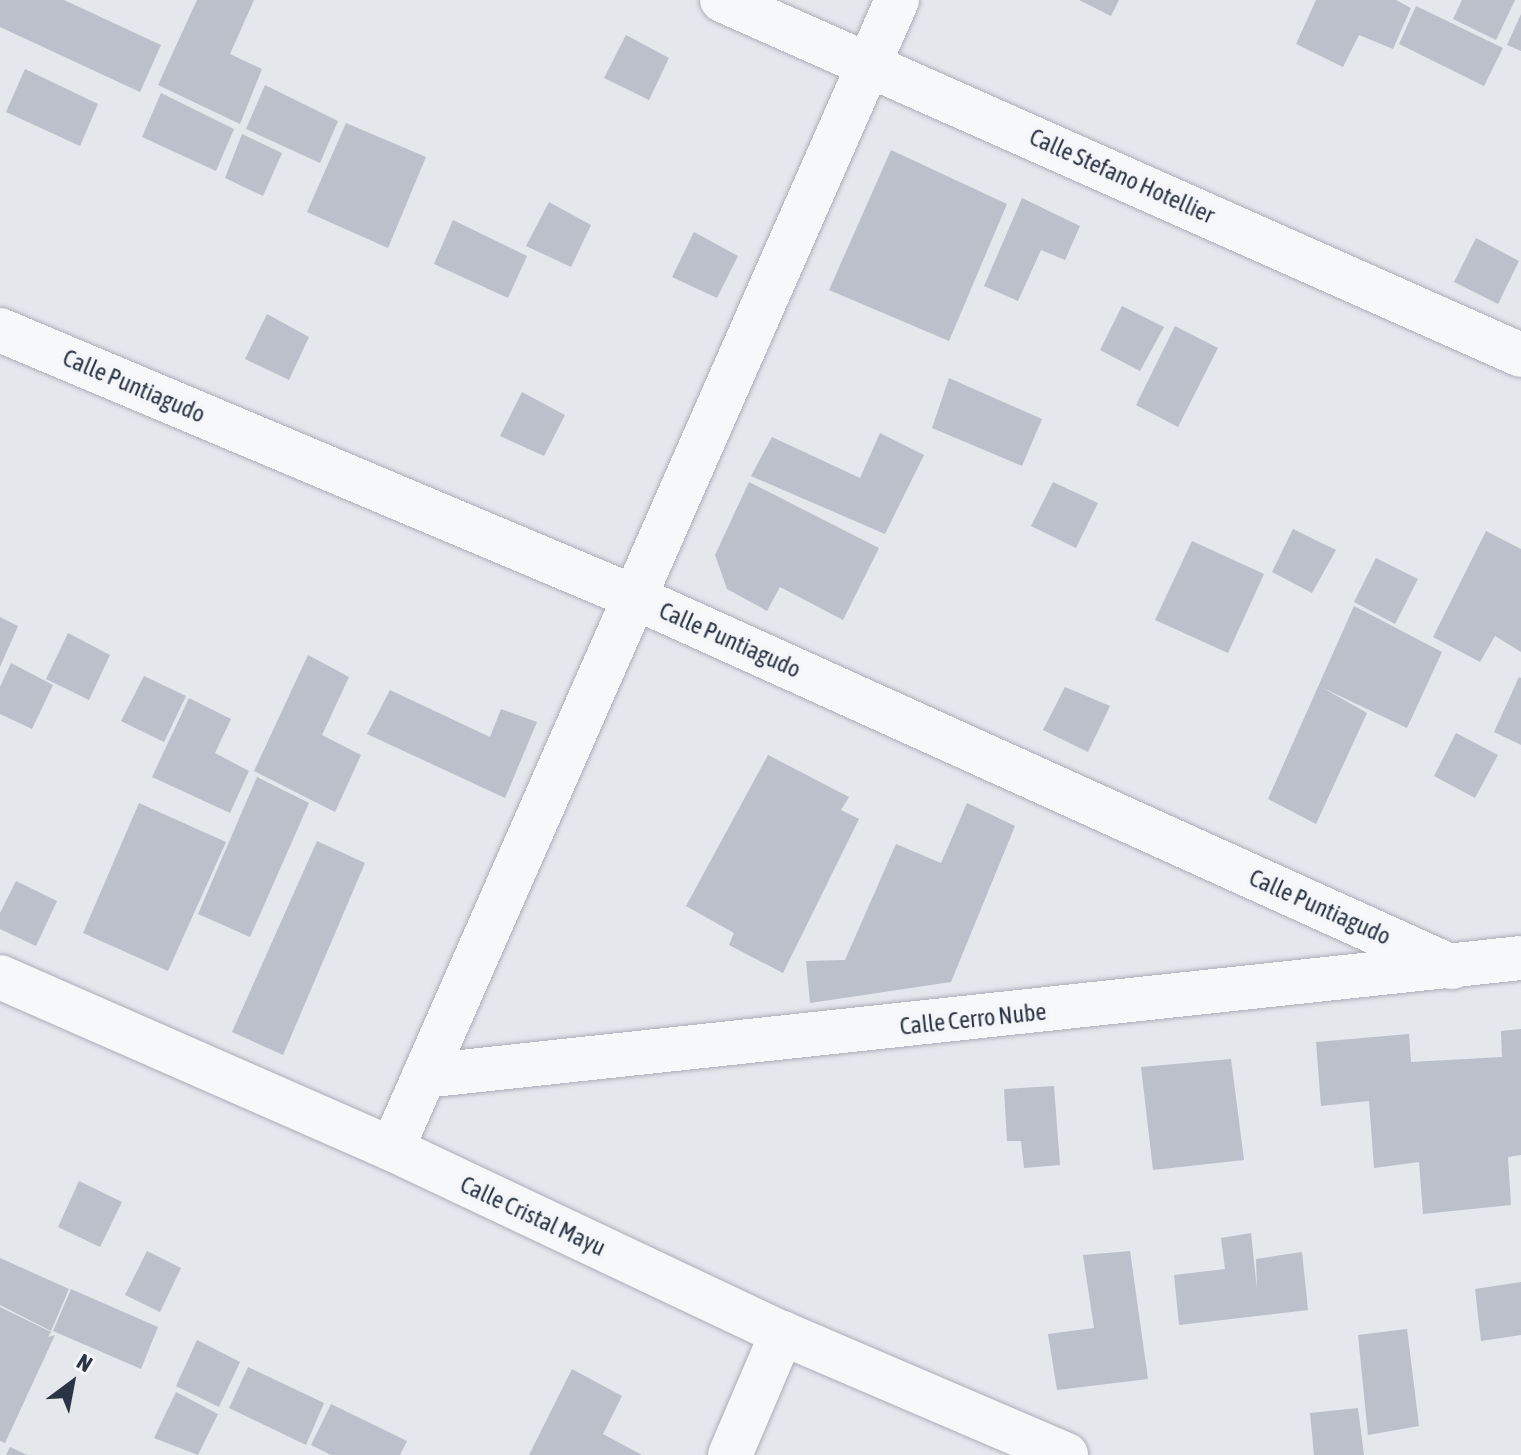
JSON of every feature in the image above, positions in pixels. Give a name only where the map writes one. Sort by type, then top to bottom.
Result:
[{"type":"street","name":"Calle Stefano Hotellier","points":[[722,0],[869,62],[1521,355]]},
{"type":"street","points":[[392,1149],[897,0]]},
{"type":"street","name":"Calle Puntiagudo","points":[[0,330],[634,597],[1452,967]]},
{"type":"street","name":"Calle Cerro Nube","points":[[424,1076],[1521,958]]},
{"type":"street","name":"Calle Cristal Mayu","points":[[0,977],[392,1149],[782,1333],[1066,1455]]},
{"type":"street","points":[[730,1455],[782,1333]]},
{"type":"building","points":[[0,0],[64,0],[161,45],[140,92],[0,27]]},
{"type":"building","points":[[197,0],[254,0],[230,54],[262,69],[240,124],[158,85]]},
{"type":"building","points":[[1079,0],[1119,0],[1111,16]]},
{"type":"building","points":[[1316,0],[1396,0],[1411,8],[1393,49],[1359,35],[1343,67],[1296,44]]},
{"type":"building","points":[[1462,0],[1515,0],[1496,40],[1453,19]]},
{"type":"building","points":[[1416,6],[1503,48],[1484,86],[1399,44]]},
{"type":"building","points":[[1521,14],[1521,51],[1507,45]]},
{"type":"building","points":[[626,35],[669,58],[649,100],[604,78]]},
{"type":"building","points":[[25,69],[98,104],[80,146],[6,112]]},
{"type":"building","points":[[265,85],[338,121],[320,163],[246,129]]},
{"type":"building","points":[[161,93],[234,129],[216,171],[142,137]]},
{"type":"building","points":[[346,123],[426,157],[388,248],[307,212]]},
{"type":"building","points":[[242,134],[282,153],[263,196],[225,178]]},
{"type":"building","points":[[891,150],[1007,204],[949,341],[829,290]]},
{"type":"building","points":[[1022,198],[1080,226],[1065,260],[1041,250],[1018,301],[984,286]]},
{"type":"building","points":[[549,202],[591,225],[571,267],[526,246]]},
{"type":"building","points":[[453,220],[527,256],[508,298],[434,264]]},
{"type":"building","points":[[694,232],[738,256],[717,298],[672,277]]},
{"type":"building","points":[[1476,238],[1519,261],[1498,304],[1454,282]]},
{"type":"building","points":[[1122,306],[1164,327],[1140,371],[1100,350]]},
{"type":"building","points":[[267,314],[309,337],[289,380],[245,359]]},
{"type":"building","points":[[1175,326],[1218,348],[1178,427],[1136,405]]},
{"type":"building","points":[[949,378],[1042,419],[1022,466],[932,428]]},
{"type":"building","points":[[522,392],[565,415],[544,456],[500,436]]},
{"type":"building","points":[[880,433],[924,455],[885,534],[751,476],[772,437],[860,478]]},
{"type":"building","points":[[749,482],[879,548],[843,620],[780,587],[767,611],[727,589],[715,555]]},
{"type":"building","points":[[1053,482],[1098,503],[1076,548],[1031,526]]},
{"type":"building","points":[[1293,529],[1336,550],[1312,593],[1272,572]]},
{"type":"building","points":[[1486,531],[1521,549],[1521,652],[1495,636],[1480,662],[1433,637]]},
{"type":"building","points":[[1192,541],[1264,574],[1228,653],[1155,620]]},
{"type":"building","points":[[1376,558],[1418,579],[1395,624],[1354,602]]},
{"type":"building","points":[[1354,606],[1442,652],[1407,728],[1323,688],[1367,713],[1316,824],[1268,799]]},
{"type":"building","points":[[0,617],[18,626],[0,667]]},
{"type":"building","points":[[68,633],[110,655],[89,700],[46,679]]},
{"type":"building","points":[[308,655],[349,677],[322,735],[361,755],[335,812],[254,771]]},
{"type":"building","points":[[11,663],[53,685],[32,729],[0,714],[0,687]]},
{"type":"building","points":[[144,676],[186,696],[164,742],[121,721]]},
{"type":"building","points":[[1521,678],[1521,745],[1494,732]]},
{"type":"building","points":[[1065,687],[1110,706],[1088,752],[1043,730]]},
{"type":"building","points":[[390,690],[490,737],[501,709],[537,722],[505,798],[367,734]]},
{"type":"building","points":[[189,698],[231,719],[215,753],[249,771],[230,813],[152,777]]},
{"type":"building","points":[[1456,733],[1498,755],[1475,798],[1434,776]]},
{"type":"building","points":[[768,755],[849,797],[841,810],[859,819],[783,973],[729,945],[734,933],[686,906]]},
{"type":"building","points":[[257,777],[309,803],[250,937],[198,914]]},
{"type":"building","points":[[139,803],[226,842],[168,971],[83,933]]},
{"type":"building","points":[[967,803],[1015,826],[951,982],[810,1003],[806,961],[845,960],[896,844],[941,863]]},
{"type":"building","points":[[317,841],[365,863],[283,1055],[232,1032]]},
{"type":"building","points":[[16,881],[57,901],[36,946],[0,929],[0,913]]},
{"type":"building","points":[[1521,1029],[1521,1155],[1508,1157],[1511,1205],[1423,1214],[1419,1162],[1374,1168],[1369,1101],[1321,1106],[1316,1042],[1409,1034],[1411,1062],[1502,1057],[1501,1031]]},
{"type":"building","points":[[1231,1059],[1244,1160],[1153,1170],[1141,1067]]},
{"type":"building","points":[[1054,1086],[1060,1165],[1024,1168],[1021,1141],[1007,1141],[1004,1089]]},
{"type":"building","points":[[79,1181],[122,1202],[100,1247],[58,1227]]},
{"type":"building","points":[[1251,1233],[1257,1290],[1256,1259],[1302,1252],[1308,1310],[1179,1325],[1174,1275],[1225,1269],[1221,1238]]},
{"type":"building","points":[[147,1251],[181,1268],[160,1312],[125,1295]]},
{"type":"building","points":[[1130,1251],[1148,1379],[1057,1390],[1048,1334],[1094,1328],[1083,1255]]},
{"type":"building","points":[[0,1258],[69,1289],[51,1331],[0,1305]]},
{"type":"building","points":[[1521,1282],[1521,1335],[1481,1341],[1475,1289]]},
{"type":"building","points":[[71,1289],[158,1327],[141,1369],[53,1331]]},
{"type":"building","points":[[0,1307],[51,1332],[48,1337],[55,1335],[5,1443],[0,1441]]},
{"type":"building","points":[[1407,1329],[1419,1426],[1368,1435],[1358,1335]]},
{"type":"building","points":[[197,1340],[240,1362],[219,1407],[176,1386]]},
{"type":"building","points":[[248,1367],[324,1403],[306,1445],[229,1408]]},
{"type":"building","points":[[572,1369],[622,1396],[603,1434],[642,1455],[529,1455]]},
{"type":"building","points":[[176,1392],[218,1414],[198,1455],[154,1438]]},
{"type":"building","points":[[331,1404],[407,1441],[400,1455],[331,1455],[311,1445]]},
{"type":"building","points":[[1358,1408],[1364,1455],[1314,1455],[1310,1413]]},
{"type":"building","points":[[10,1447],[27,1455],[6,1455]]}]
